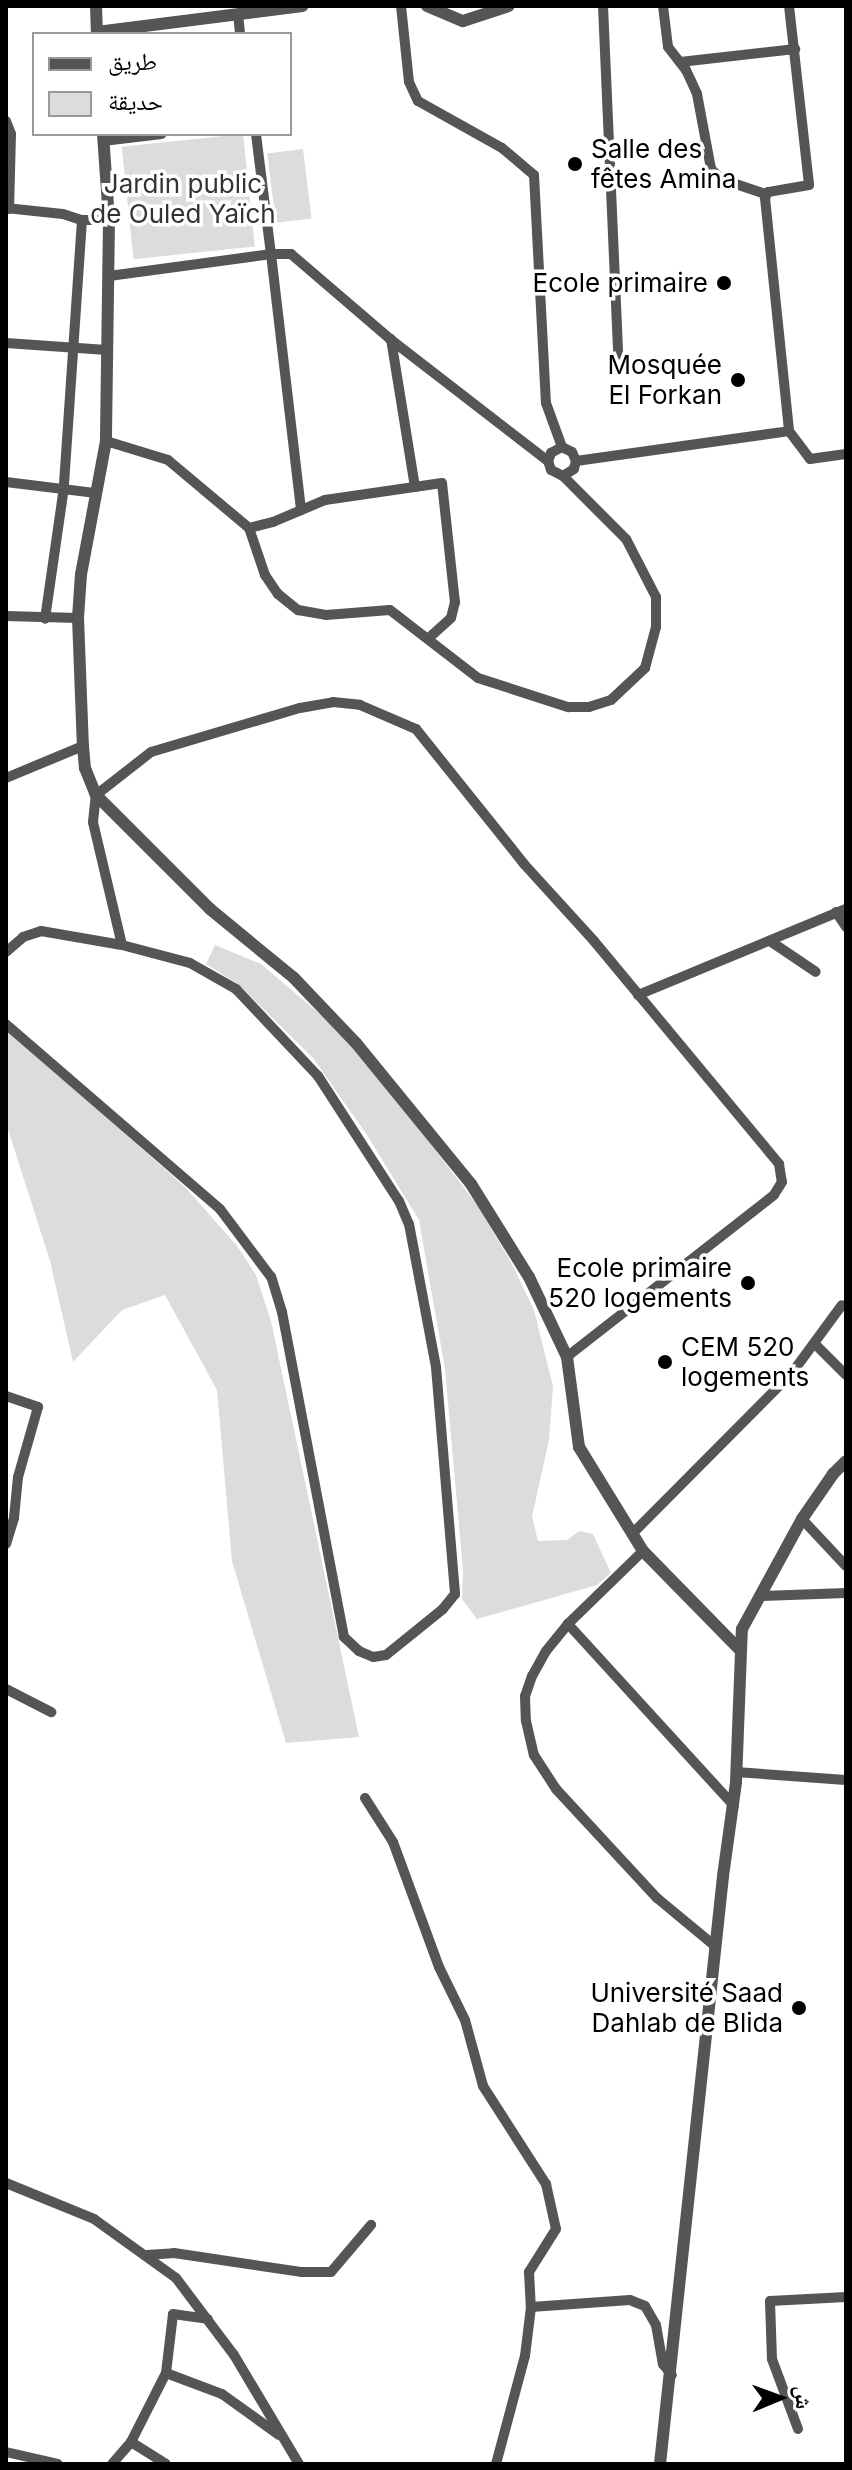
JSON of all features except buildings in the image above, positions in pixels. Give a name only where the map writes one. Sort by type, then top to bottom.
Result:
[{"type":"street","points":[[96,6],[97,32]]},
{"type":"street","points":[[104,32],[238,14],[260,8],[302,6]]},
{"type":"street","points":[[401,6],[409,82],[418,101],[502,148],[534,175],[546,403],[562,447],[572,452],[576,461],[574,469],[563,476]]},
{"type":"street","points":[[427,6],[463,21],[509,6]]},
{"type":"street","points":[[603,6],[618,355]]},
{"type":"street","points":[[663,6],[668,47],[697,94],[713,174],[765,194],[809,185],[789,6]]},
{"type":"street","points":[[238,14],[240,32]]},
{"type":"street","points":[[680,62],[795,49]]},
{"type":"street","points":[[6,121],[11,134],[8,208],[63,214],[82,220],[109,220]]},
{"type":"street","points":[[132,136],[103,138],[109,220],[106,441],[81,574],[78,618],[85,768],[96,795],[210,909],[294,978],[356,1043],[471,1184],[529,1277],[567,1357],[567,1380],[579,1447],[643,1551],[739,1649]]},
{"type":"street","points":[[256,136],[301,510]]},
{"type":"street","points":[[765,194],[789,431],[810,459],[846,454]]},
{"type":"street","points":[[45,619],[64,487],[82,220]]},
{"type":"street","points":[[106,441],[168,460],[249,528],[265,575],[287,603],[298,610],[326,615],[390,610],[478,678],[568,707],[589,707],[611,700],[645,668],[656,627],[656,597],[626,539],[563,476],[554,473],[548,461],[390,339],[291,254],[271,254],[109,276]]},
{"type":"street","points":[[390,339],[415,487]]},
{"type":"street","points":[[6,343],[107,350]]},
{"type":"street","points":[[576,461],[789,431]]},
{"type":"street","points":[[548,461],[551,453],[562,447]]},
{"type":"street","points":[[6,482],[96,493]]},
{"type":"street","points":[[249,528],[325,500],[442,483],[455,602],[451,618],[428,639]]},
{"type":"street","points":[[6,616],[78,618]]},
{"type":"street","points":[[122,945],[93,822],[96,795],[151,752],[170,743],[333,702],[360,705],[399,719],[416,729],[524,864],[779,1164],[782,1182],[774,1195],[567,1357]]},
{"type":"street","points":[[6,778],[83,746]]},
{"type":"street","points":[[638,995],[841,911],[846,927]]},
{"type":"street","points":[[6,952],[23,937],[41,931],[122,945],[190,963],[246,999],[318,1076],[399,1201],[409,1224],[436,1367],[455,1594],[443,1609],[386,1655],[373,1657],[359,1651],[344,1637],[282,1312],[271,1277],[220,1209],[6,1024]]},
{"type":"street","points":[[770,941],[816,972]]},
{"type":"street","points":[[632,1534],[816,1345],[842,1305]]},
{"type":"street","points":[[816,1345],[846,1375]]},
{"type":"street","points":[[6,1396],[38,1407],[11,1486],[14,1518],[6,1544]]},
{"type":"street","points":[[660,2464],[672,2375],[715,1946],[734,1806],[742,1629],[802,1519],[833,1474],[846,1461]]},
{"type":"street","points":[[802,1519],[846,1566]]},
{"type":"street","points":[[643,1551],[568,1624],[546,1651],[525,1696],[526,1721],[534,1755],[556,1789],[657,1898],[715,1946]]},
{"type":"street","points":[[762,1596],[846,1593]]},
{"type":"street","points":[[568,1624],[734,1806]]},
{"type":"street","points":[[6,1689],[51,1712]]},
{"type":"street","points":[[736,1772],[846,1780]]},
{"type":"street","points":[[365,1798],[393,1842],[439,1967],[465,2020],[483,2086],[546,2184],[556,2229],[529,2272],[531,2307],[525,2356],[496,2464]]},
{"type":"street","points":[[6,2183],[94,2219],[176,2278],[208,2319],[299,2464]]},
{"type":"street","points":[[147,2255],[174,2253],[301,2272],[331,2272],[371,2225]]},
{"type":"street","points":[[798,2429],[772,2359],[770,2301],[846,2297]]},
{"type":"street","points":[[531,2307],[630,2300],[645,2306],[656,2325],[663,2364],[672,2375]]},
{"type":"street","points":[[112,2464],[131,2442],[166,2373],[173,2314],[208,2319]]},
{"type":"street","points":[[166,2373],[222,2394],[284,2439]]},
{"type":"street","points":[[131,2442],[166,2464]]},
{"type":"street","points":[[6,2452],[58,2464]]},
{"type":"green space","name":"Jardin public de Ouled Yaïch","points":[[243,136],[255,246],[133,259],[122,147]]},
{"type":"green space","points":[[303,149],[312,218],[276,223],[267,153]]},
{"type":"green space","points":[[215,945],[261,964],[322,1016],[375,1071],[477,1205],[511,1262],[534,1310],[553,1386],[549,1440],[532,1517],[538,1541],[567,1540],[579,1531],[593,1534],[611,1573],[597,1585],[477,1619],[462,1599],[463,1570],[445,1369],[419,1220],[367,1135],[313,1058],[238,984],[206,964]]},
{"type":"green space","points":[[6,1028],[186,1188],[237,1246],[256,1275],[271,1321],[359,1737],[286,1743],[232,1561],[217,1390],[165,1295],[122,1310],[73,1362],[50,1261],[6,1123]]},
{"type":"place","name":"Salle des fêtes Amina","points":[[575,164]]},
{"type":"place","name":"Ecole primaire","points":[[724,283]]},
{"type":"place","name":"Mosquée El Forkan","points":[[738,380]]},
{"type":"place","name":"Ecole primaire 520 logements","points":[[748,1283]]},
{"type":"place","name":"CEM 520 logements","points":[[665,1362]]},
{"type":"place","name":"Université Saad Dahlab de Blida","points":[[799,2008]]}]
